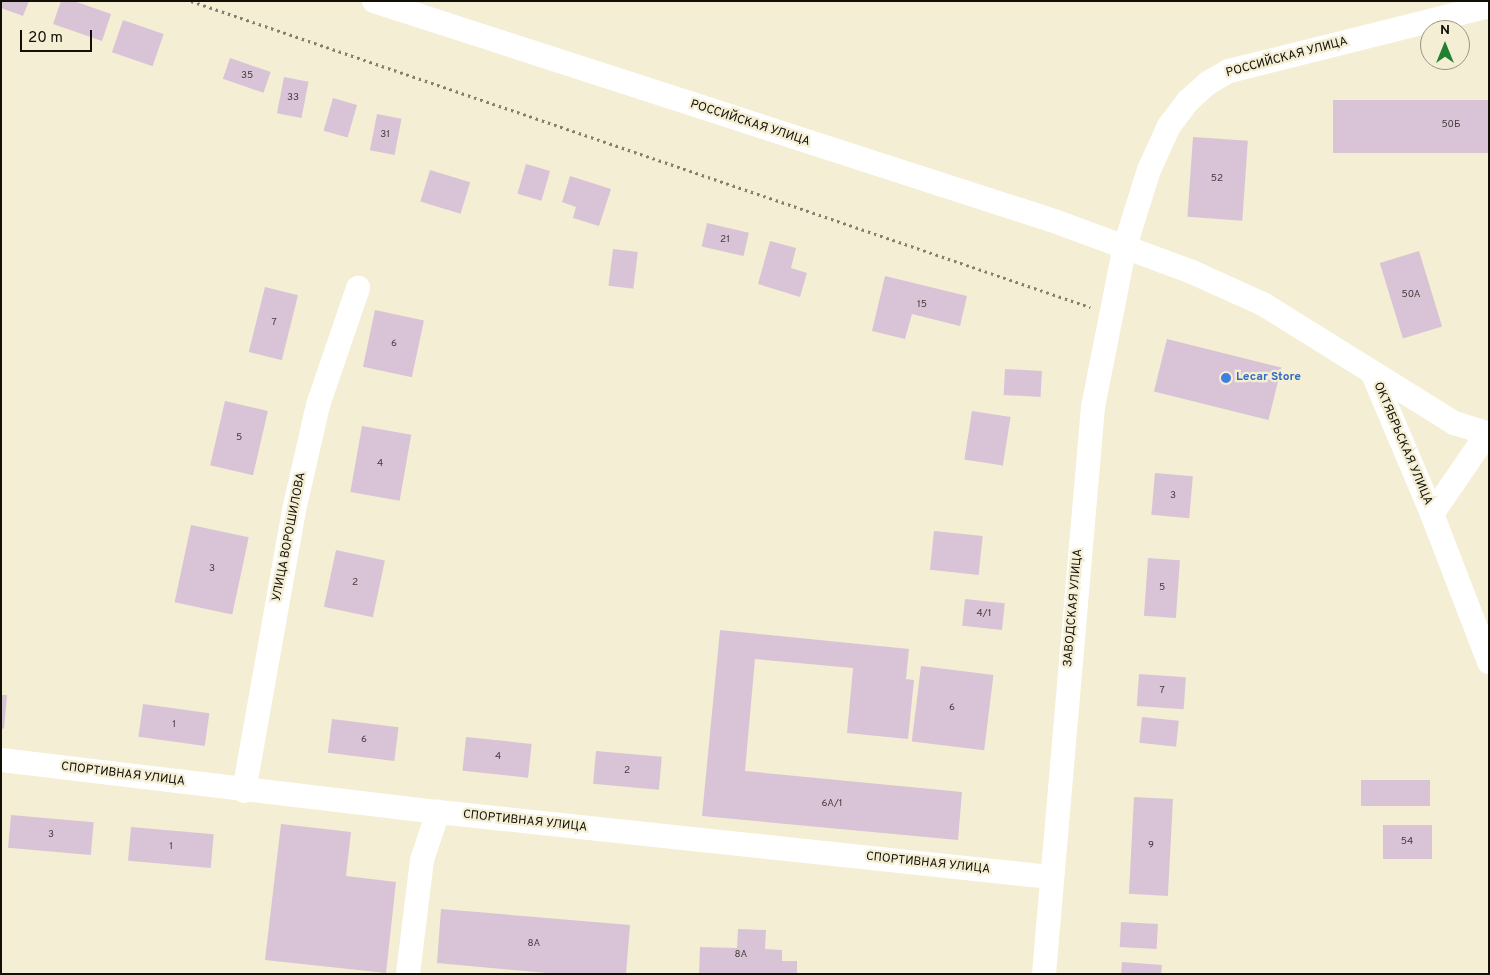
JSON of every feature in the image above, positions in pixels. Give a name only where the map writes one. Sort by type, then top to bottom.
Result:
[{"type":"street","name":"РОССИЙСКАЯ УЛИЦА","points":[[374,1],[1125,246],[1192,272],[1263,304],[1454,423],[1488,434]]},
{"type":"street","name":"РОССИЙСКАЯ УЛИЦА","points":[[1125,246],[1149,170],[1169,126],[1188,101],[1208,83],[1229,71],[1489,6]]},
{"type":"street","name":"ЗАВОДСКАЯ УЛИЦА","points":[[1044,974],[1050,877],[1093,407],[1125,246]]},
{"type":"street","name":"УЛИЦА ВОРОШИЛОВА","points":[[244,791],[296,500],[318,406],[358,288]]},
{"type":"street","name":"ОКТЯБРЬСКАЯ УЛИЦА","points":[[1373,374],[1432,514],[1489,662]]},
{"type":"street","name":"ОКТЯБРЬСКАЯ УЛИЦА","points":[[1432,514],[1488,434]]},
{"type":"street","name":"СПОРТИВНАЯ УЛИЦА","points":[[1,760],[244,791],[1050,877]]},
{"type":"street","points":[[408,974],[422,860],[438,812]]},
{"type":"path","points":[[191,1],[1111,314]]},
{"type":"building","points":[[1,1],[29,1],[23,16],[1,8]]},
{"type":"building","points":[[61,1],[74,1],[111,14],[102,41],[53,24]]},
{"type":"building","points":[[123,20],[164,34],[153,66],[112,52]]},
{"type":"building","points":[[230,58],[271,72],[263,93],[223,79]]},
{"type":"building","points":[[284,77],[309,82],[301,118],[277,113]]},
{"type":"building","points":[[333,98],[357,105],[348,138],[324,131]]},
{"type":"building","points":[[1333,100],[1489,100],[1489,153],[1333,153]]},
{"type":"building","points":[[377,114],[402,119],[394,155],[370,150]]},
{"type":"building","points":[[1193,137],[1248,141],[1242,221],[1187,217]]},
{"type":"building","points":[[526,164],[550,171],[541,201],[517,194]]},
{"type":"building","points":[[430,170],[470,182],[461,214],[420,202]]},
{"type":"building","points":[[570,176],[611,189],[599,226],[573,218],[576,207],[562,202]]},
{"type":"building","points":[[707,223],[749,233],[743,256],[702,246]]},
{"type":"building","points":[[770,241],[796,248],[791,268],[807,273],[800,297],[758,284]]},
{"type":"building","points":[[613,249],[638,252],[633,289],[608,286]]},
{"type":"building","points":[[1419,251],[1442,327],[1403,339],[1380,263]]},
{"type":"building","points":[[885,276],[967,296],[960,326],[912,314],[905,339],[872,331]]},
{"type":"building","points":[[265,287],[298,295],[282,360],[249,352]]},
{"type":"building","points":[[375,310],[424,320],[412,377],[363,367]]},
{"type":"building","points":[[1167,339],[1281,368],[1268,420],[1154,391]]},
{"type":"building","points":[[1005,369],[1042,371],[1041,397],[1004,395]]},
{"type":"building","points":[[225,401],[268,411],[253,475],[210,465]]},
{"type":"building","points":[[972,411],[1011,417],[1003,465],[964,459]]},
{"type":"building","points":[[362,426],[411,435],[400,501],[350,492]]},
{"type":"building","points":[[1155,473],[1193,476],[1189,518],[1151,515]]},
{"type":"building","points":[[191,525],[249,537],[232,615],[175,602]]},
{"type":"building","points":[[934,531],[983,536],[979,575],[930,570]]},
{"type":"building","points":[[336,550],[385,560],[373,617],[324,607]]},
{"type":"building","points":[[1148,558],[1180,560],[1176,618],[1144,616]]},
{"type":"building","points":[[965,599],[1005,603],[1002,630],[962,626]]},
{"type":"building","points":[[720,630],[909,649],[906,679],[914,680],[908,739],[847,733],[853,668],[755,659],[745,771],[962,792],[958,840],[702,816]]},
{"type":"building","points":[[921,666],[993,675],[984,750],[912,741]]},
{"type":"building","points":[[1139,674],[1186,677],[1184,709],[1137,706]]},
{"type":"building","points":[[1,695],[7,695],[4,729],[1,728]]},
{"type":"building","points":[[143,704],[209,713],[205,746],[138,737]]},
{"type":"building","points":[[1142,717],[1179,721],[1176,747],[1139,743]]},
{"type":"building","points":[[332,719],[399,727],[394,761],[328,753]]},
{"type":"building","points":[[466,737],[532,744],[528,778],[462,771]]},
{"type":"building","points":[[596,751],[662,757],[659,790],[593,784]]},
{"type":"building","points":[[1361,780],[1430,780],[1430,806],[1361,806]]},
{"type":"building","points":[[1134,797],[1173,799],[1168,896],[1129,894]]},
{"type":"building","points":[[11,815],[94,822],[91,855],[8,848]]},
{"type":"building","points":[[281,824],[351,832],[346,876],[396,882],[386,973],[265,960]]},
{"type":"building","points":[[1383,825],[1432,825],[1432,859],[1383,859]]},
{"type":"building","points":[[131,827],[214,834],[211,868],[128,861]]},
{"type":"building","points":[[441,909],[630,925],[626,974],[558,974],[437,963]]},
{"type":"building","points":[[1121,922],[1158,924],[1157,949],[1120,947]]},
{"type":"building","points":[[738,929],[766,930],[765,949],[782,950],[782,961],[797,961],[797,974],[699,974],[700,947],[737,948]]},
{"type":"building","points":[[1122,962],[1162,965],[1161,974],[1121,974]]},
{"type":"place","name":"Lecar Store","points":[[1226,378]]}]
